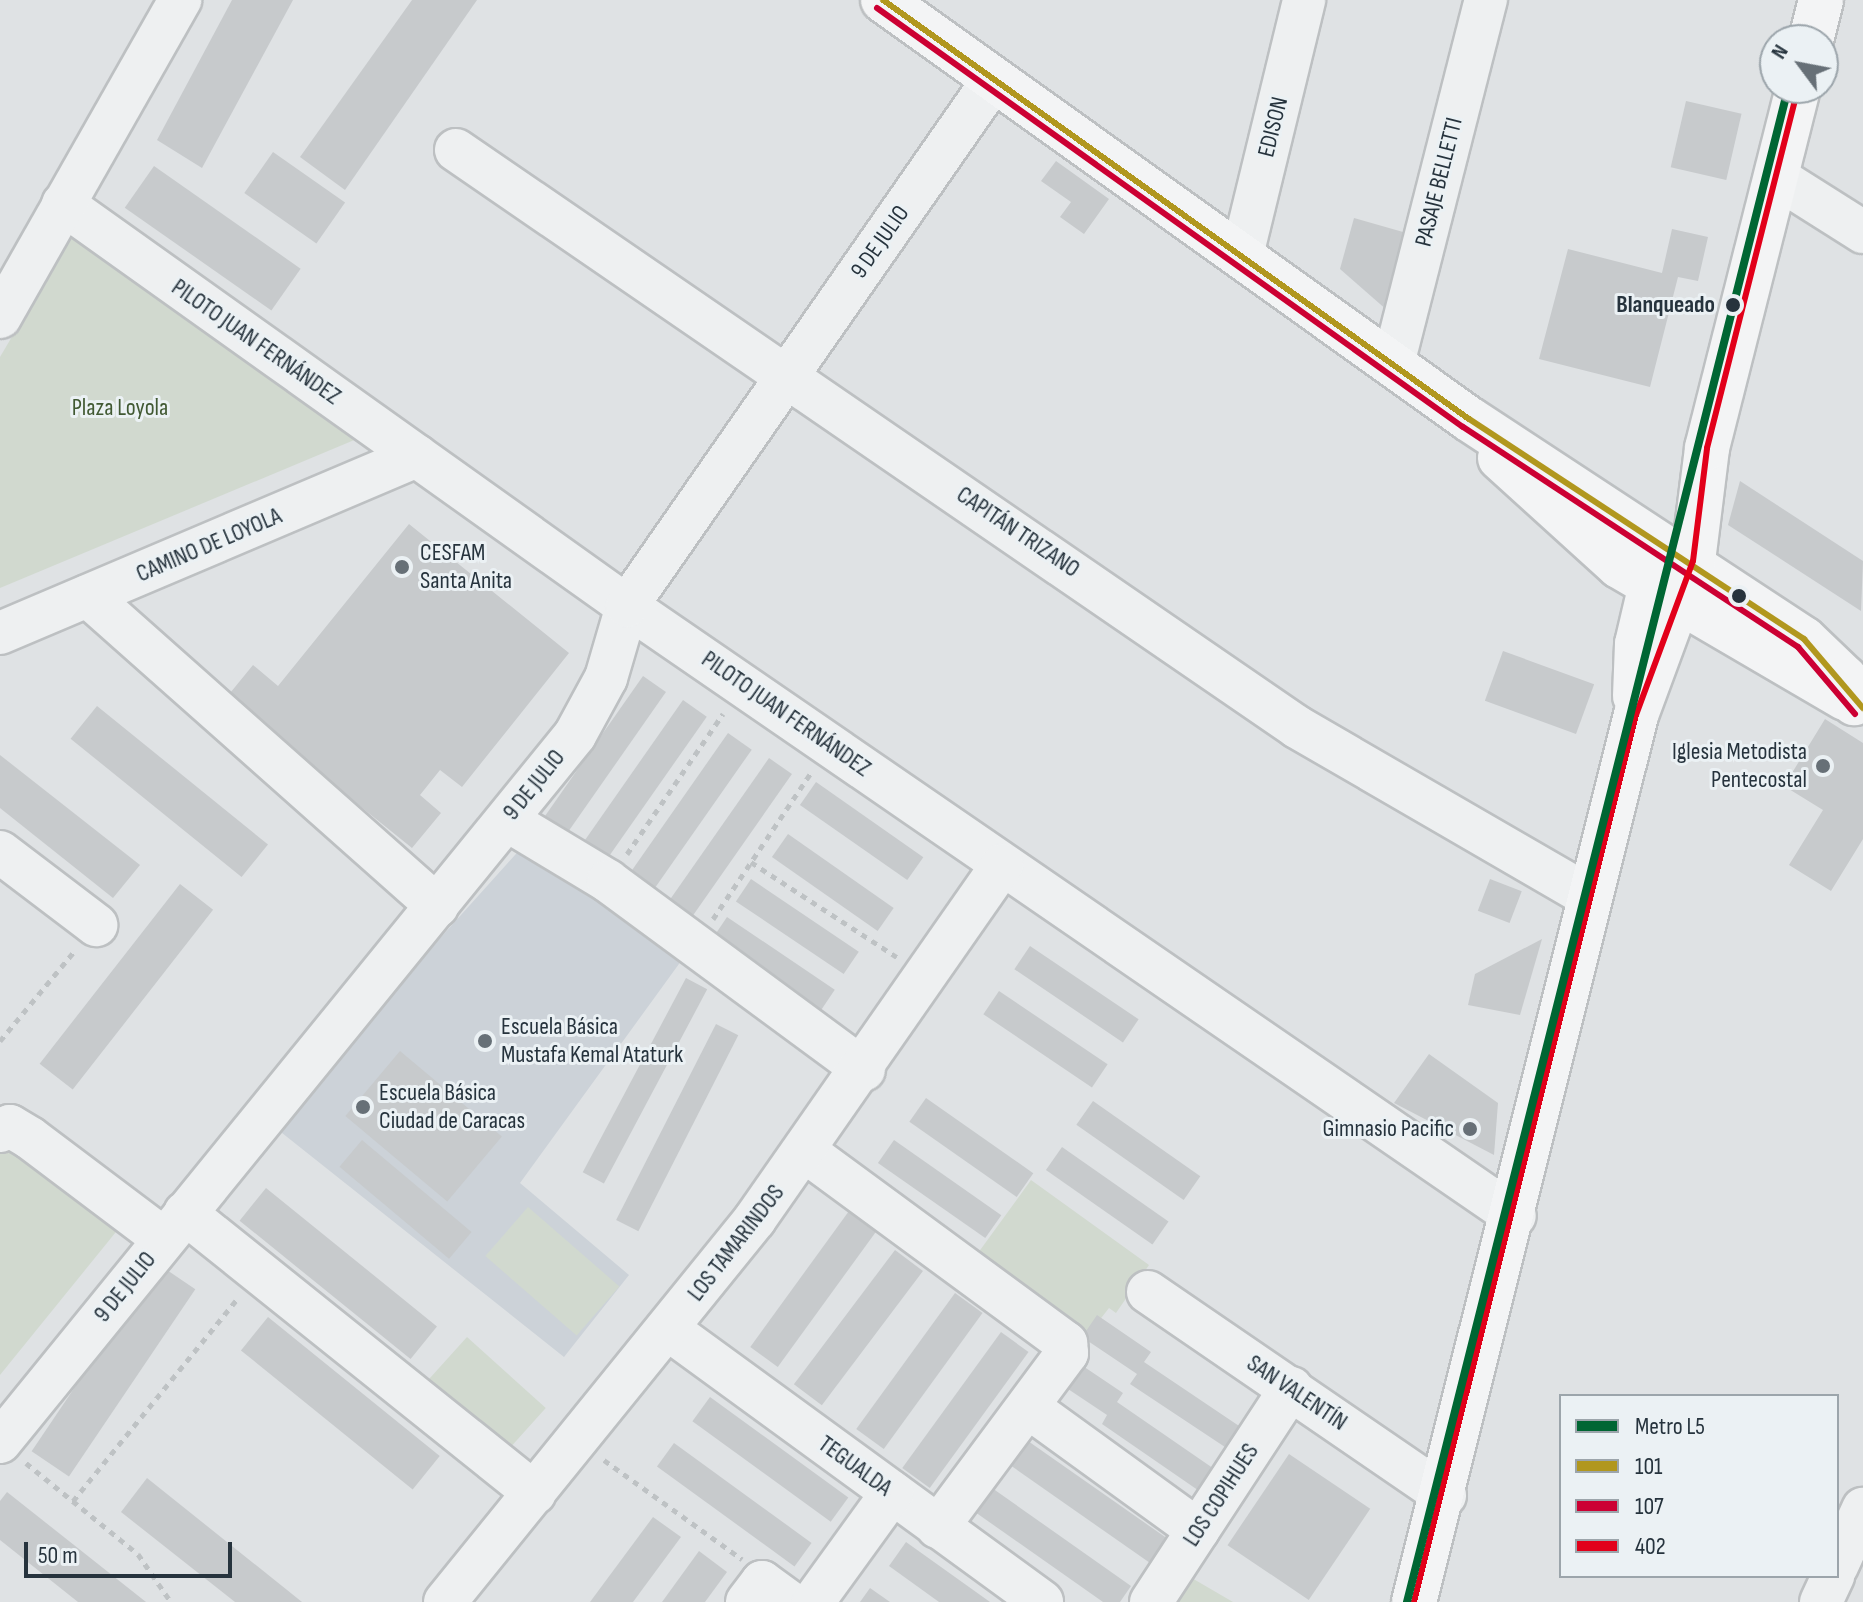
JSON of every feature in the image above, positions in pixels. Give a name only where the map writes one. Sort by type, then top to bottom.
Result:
[{"type":"main road","points":[[883,0],[1469,419],[1678,551],[1819,651],[1845,678],[1860,700]]},
{"type":"main road","points":[[1815,24],[1821,0]]},
{"type":"main road","points":[[1414,1602],[1445,1495],[1590,897],[1794,104]]},
{"type":"main road","points":[[1469,419],[1564,523],[1666,595],[1860,700]]},
{"type":"street","points":[[2,311],[180,0]]},
{"type":"street","name":"EDISON","points":[[1242,255],[1304,0]]},
{"type":"street","name":"PASAJE BELLETTI","points":[[1393,364],[1486,0]]},
{"type":"street","name":"9 DE JULIO","points":[[0,1442],[507,820],[589,712],[627,606],[994,79]]},
{"type":"street","name":"CAPITÁN TRIZANO","points":[[456,150],[1334,751],[1590,897]]},
{"type":"street","points":[[1776,177],[1863,232]]},
{"type":"street","name":"PILOTO JUAN FERNÁNDEZ","points":[[63,204],[627,606],[1515,1216]]},
{"type":"street","name":"CAMINO DE LOYOLA","points":[[0,633],[417,456]]},
{"type":"street","points":[[88,596],[437,906]]},
{"type":"street","points":[[507,820],[608,881],[693,951],[864,1070]]},
{"type":"street","points":[[0,852],[96,925]]},
{"type":"street","name":"LOS TAMARINDOS","points":[[445,1602],[668,1329],[806,1152],[1002,865]]},
{"type":"street","points":[[0,1131],[10,1126],[174,1226],[261,1269],[535,1493]]},
{"type":"street","points":[[806,1152],[1066,1343],[1067,1353],[938,1527]]},
{"type":"street","name":"SAN VALENTÍN","points":[[1148,1292],[1445,1495]]},
{"type":"street","name":"TEGUALDA","points":[[668,1329],[1042,1602]]},
{"type":"street","name":"LOS COPIHUES","points":[[1151,1602],[1291,1388]]},
{"type":"street","points":[[1028,1407],[1198,1530]]},
{"type":"street","points":[[813,1602],[892,1493]]},
{"type":"street","points":[[1839,1562],[1863,1509]]},
{"type":"street","points":[[1821,1602],[1832,1578]]},
{"type":"path","points":[[608,881],[744,684]]},
{"type":"path","points":[[693,951],[830,744]]},
{"type":"path","points":[[751,862],[927,977]]},
{"type":"path","points":[[0,1041],[96,925]]},
{"type":"path","points":[[73,1501],[261,1269]]},
{"type":"path","points":[[578,1441],[761,1572],[767,1595]]},
{"type":"path","points":[[0,1442],[138,1554],[171,1602]]},
{"type":"shaded area","name":"Escuela Básica Mustafa Kemal Ataturk","points":[[524,845],[684,957],[520,1183],[629,1275],[564,1357],[272,1125]]},
{"type":"green space","name":"Plaza Loyola","points":[[74,232],[371,433],[0,588],[0,357]]},
{"type":"green space","points":[[0,1123],[124,1222],[0,1375]]},
{"type":"green space","points":[[1031,1180],[1149,1265],[1116,1313],[1109,1308],[1080,1345],[970,1264]]},
{"type":"green space","points":[[528,1207],[619,1286],[577,1335],[485,1256]]},
{"type":"green space","points":[[467,1337],[546,1408],[507,1451],[428,1380]]},
{"type":"green space","points":[[1190,1577],[1233,1602],[1170,1602]]},
{"type":"building","points":[[232,0],[293,0],[202,168],[157,140]]},
{"type":"building","points":[[412,0],[477,0],[345,190],[300,157]]},
{"type":"building","points":[[1686,101],[1742,114],[1726,180],[1671,167]]},
{"type":"building","points":[[273,152],[345,202],[316,243],[244,193]]},
{"type":"building","points":[[1056,161],[1109,199],[1084,234],[1060,217],[1071,202],[1041,181]]},
{"type":"building","points":[[154,166],[301,269],[271,310],[125,208]]},
{"type":"building","points":[[1354,218],[1410,234],[1388,311],[1340,269]]},
{"type":"building","points":[[1672,229],[1708,237],[1698,281],[1678,277],[1650,387],[1539,359],[1568,249],[1662,273]]},
{"type":"building","points":[[1740,481],[1863,561],[1861,611],[1728,525]]},
{"type":"building","points":[[409,524],[569,653],[462,787],[440,770],[420,795],[441,813],[412,848],[226,698],[253,665],[278,686]]},
{"type":"building","points":[[1503,651],[1594,684],[1576,734],[1485,701]]},
{"type":"building","points":[[643,676],[666,692],[563,839],[540,823]]},
{"type":"building","points":[[683,700],[707,717],[604,863],[580,847]]},
{"type":"building","points":[[97,706],[268,844],[242,877],[71,739]]},
{"type":"building","points":[[1825,719],[1863,743],[1863,839],[1831,891],[1789,865],[1823,810],[1784,786]]},
{"type":"building","points":[[728,733],[752,750],[649,896],[625,880]]},
{"type":"building","points":[[0,755],[140,865],[113,898],[0,808]]},
{"type":"building","points":[[769,758],[792,774],[689,921],[666,905]]},
{"type":"building","points":[[816,782],[923,857],[907,880],[800,805]]},
{"type":"building","points":[[788,834],[894,908],[878,931],[772,857]]},
{"type":"building","points":[[751,879],[859,952],[844,974],[736,901]]},
{"type":"building","points":[[1490,879],[1522,891],[1510,923],[1478,911]]},
{"type":"building","points":[[180,884],[213,910],[73,1090],[40,1064]]},
{"type":"building","points":[[727,917],[835,990],[819,1013],[711,940]]},
{"type":"building","points":[[1542,939],[1520,1015],[1468,1005],[1475,974]]},
{"type":"building","points":[[1030,946],[1139,1019],[1123,1042],[1014,969]]},
{"type":"building","points":[[686,978],[707,989],[604,1184],[583,1172]]},
{"type":"building","points":[[999,991],[1108,1064],[1092,1087],[983,1014]]},
{"type":"building","points":[[716,1024],[738,1035],[638,1231],[616,1220]]},
{"type":"building","points":[[400,1051],[502,1136],[447,1202],[345,1116]]},
{"type":"building","name":"Gimnasio Pacific","points":[[1429,1054],[1498,1103],[1494,1155],[1394,1103]]},
{"type":"building","points":[[926,1098],[1033,1173],[1017,1197],[909,1122]]},
{"type":"building","points":[[1093,1101],[1200,1176],[1184,1200],[1076,1125]]},
{"type":"building","points":[[362,1140],[472,1232],[449,1259],[340,1167]]},
{"type":"building","points":[[894,1140],[1001,1215],[985,1238],[878,1163]]},
{"type":"building","points":[[1062,1147],[1168,1222],[1152,1245],[1046,1170]]},
{"type":"building","points":[[266,1188],[437,1326],[411,1359],[240,1221]]},
{"type":"building","points":[[849,1211],[877,1231],[778,1367],[750,1347]]},
{"type":"building","points":[[895,1250],[923,1271],[822,1405],[794,1384]]},
{"type":"building","points":[[158,1264],[195,1289],[69,1477],[32,1451]]},
{"type":"building","points":[[955,1293],[983,1313],[884,1449],[856,1429]]},
{"type":"building","points":[[1097,1315],[1151,1352],[1144,1362],[1248,1432],[1234,1453],[1130,1384],[1137,1374],[1082,1337]]},
{"type":"building","points":[[268,1317],[440,1456],[413,1489],[241,1350]]},
{"type":"building","points":[[1001,1332],[1029,1352],[930,1488],[902,1468]]},
{"type":"building","points":[[1068,1356],[1123,1393],[1117,1402],[1220,1473],[1205,1495],[1102,1424],[1107,1415],[1053,1379]]},
{"type":"building","points":[[710,1397],[848,1498],[831,1522],[692,1421]]},
{"type":"building","points":[[1028,1441],[1167,1539],[1150,1563],[1011,1466]]},
{"type":"building","points":[[674,1443],[812,1543],[794,1566],[657,1466]]},
{"type":"building","points":[[1289,1454],[1370,1509],[1309,1600],[1227,1545]]},
{"type":"building","points":[[147,1478],[302,1602],[235,1602],[121,1512]]},
{"type":"building","points":[[992,1488],[1131,1586],[1120,1602],[1103,1602],[975,1512]]},
{"type":"building","points":[[7,1492],[146,1602],[78,1602],[0,1540],[0,1501]]},
{"type":"building","points":[[653,1517],[681,1537],[633,1602],[590,1602]]},
{"type":"building","points":[[906,1542],[990,1602],[939,1602],[889,1566]]},
{"type":"building","points":[[699,1551],[727,1572],[705,1602],[662,1602]]},
{"type":"building","points":[[870,1588],[890,1602],[860,1602]]},
{"type":"metro line","name":"L5","points":[[1407,1602],[1784,104]]},
{"type":"transit line","name":"101","points":[[883,0],[1469,419],[1804,639],[1863,708]]},
{"type":"transit line","name":"107","points":[[877,8],[1463,427],[1798,647],[1855,714]]},
{"type":"transit line","name":"402","points":[[1414,1602],[1636,715],[1693,561],[1707,448],[1794,104]]},
{"type":"place","name":"Blanqueado","points":[[1733,305]]},
{"type":"place","name":"CESFAM Santa Anita","points":[[402,567]]},
{"type":"place","name":"Iglesia Metodista Pentecostal","points":[[1823,766]]},
{"type":"place","name":"Escuela Básica Mustafa Kemal Ataturk","points":[[485,1041]]},
{"type":"place","name":"Escuela Básica Ciudad de Caracas","points":[[363,1107]]},
{"type":"place","name":"Gimnasio Pacific","points":[[1470,1129]]}]
